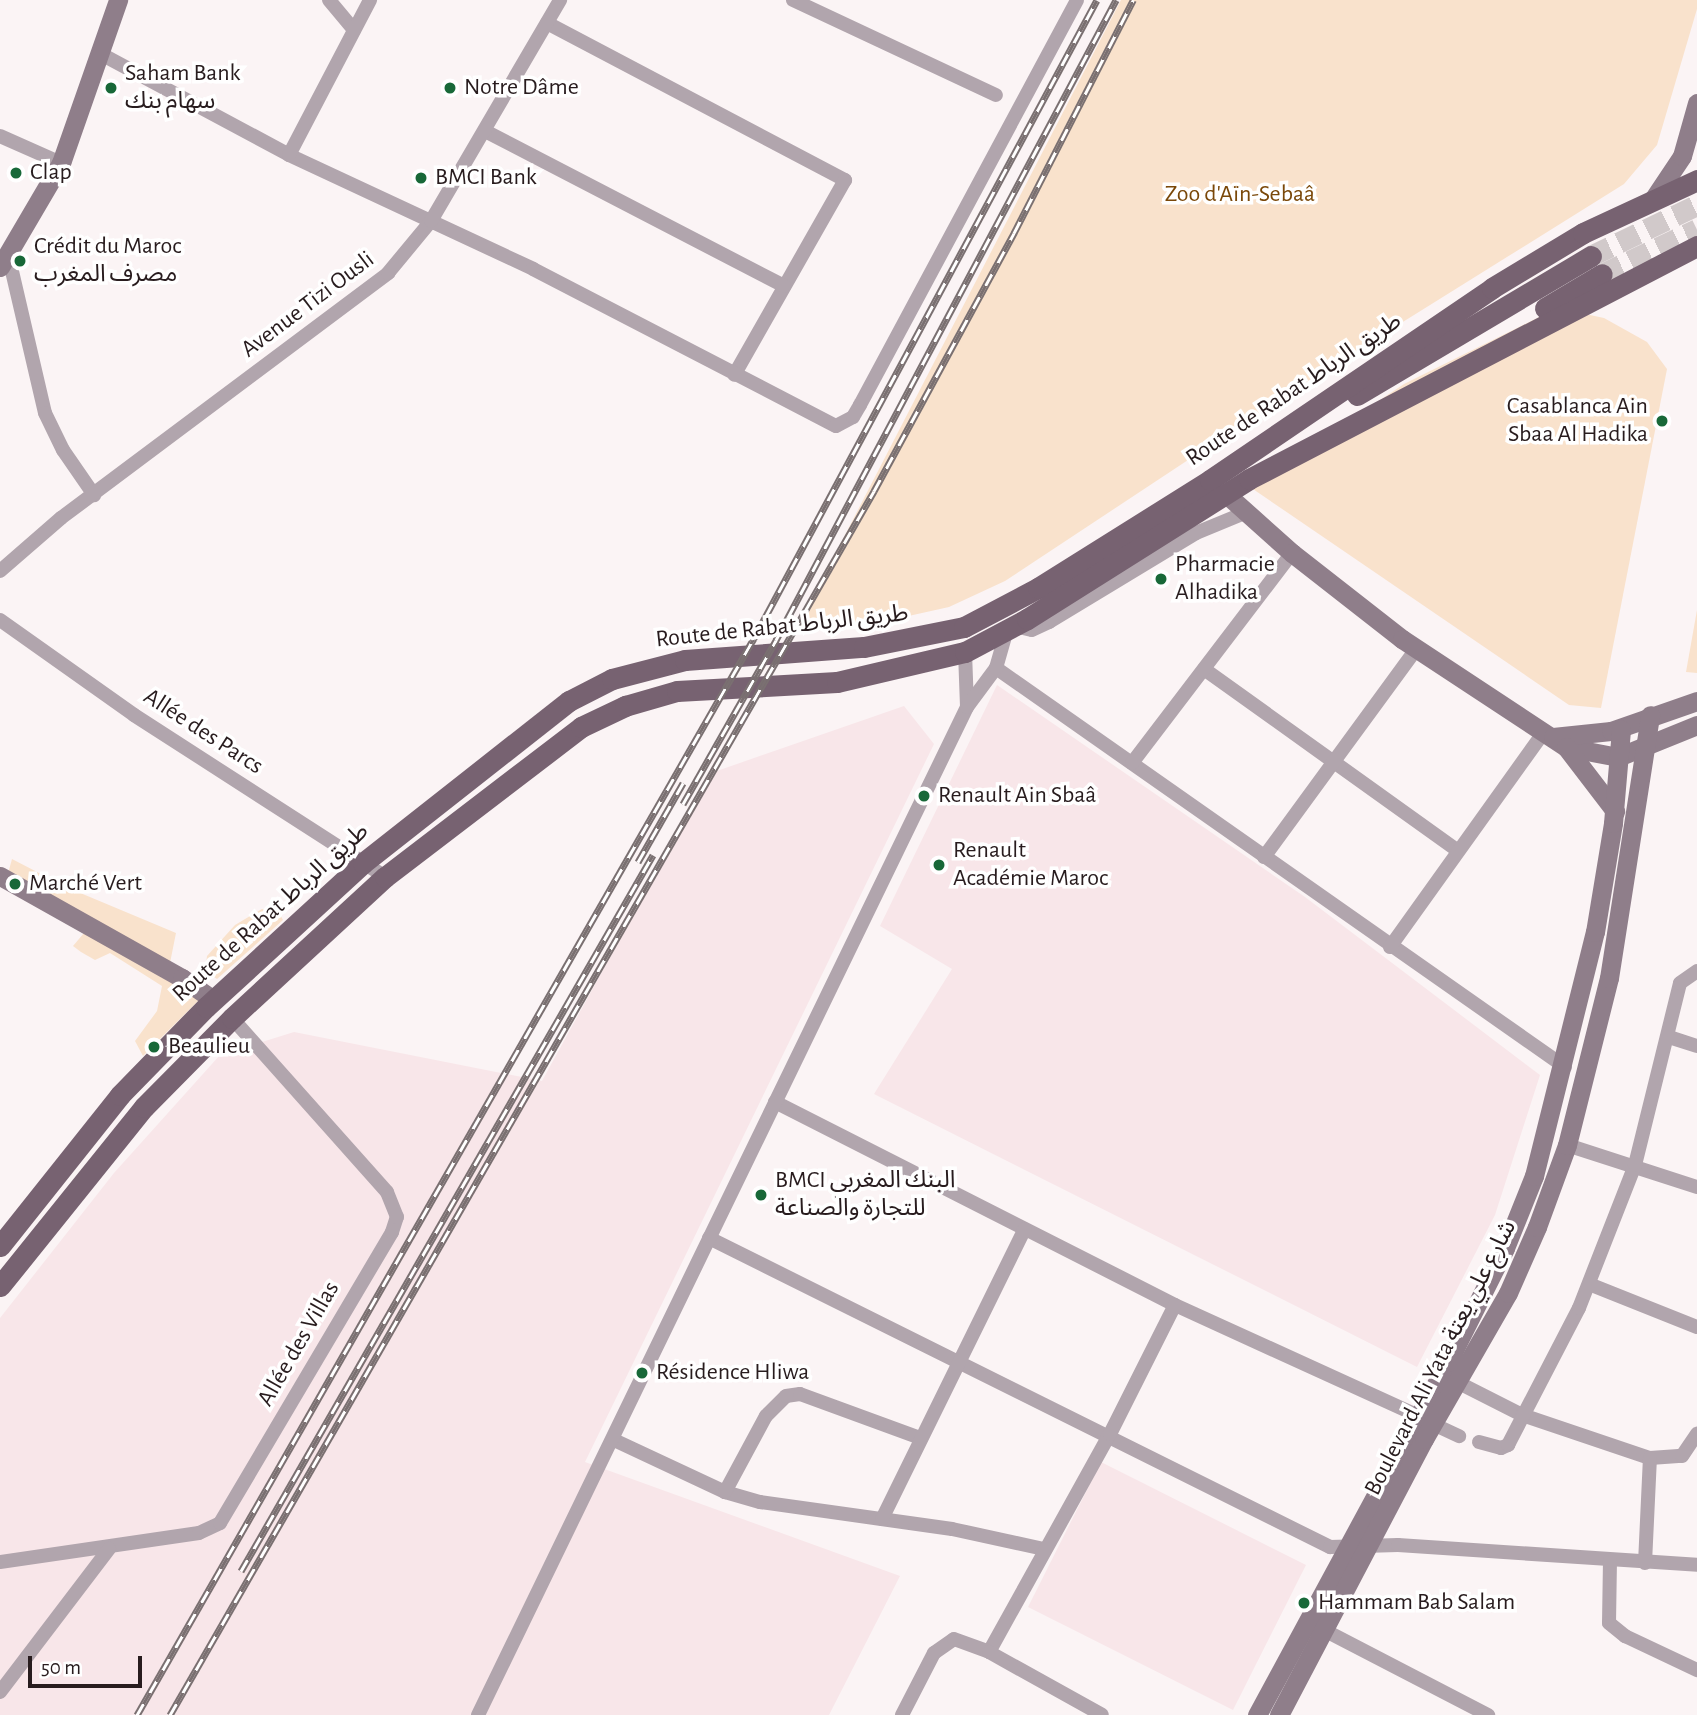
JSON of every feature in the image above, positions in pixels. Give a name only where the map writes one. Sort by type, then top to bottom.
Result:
[{"type":"main road","name":"Route de Rabat طريق الرباط","points":[[0,1247],[120,1095],[213,1000],[363,863],[544,717],[601,684],[685,660],[864,647],[964,627],[1038,588],[1210,480],[1492,288],[1583,233],[1697,180]]},
{"type":"main road","name":"Route de Rabat طريق الرباط","points":[[0,1286],[144,1107],[232,1018],[385,877],[546,750],[625,706],[702,688],[837,682],[965,652],[1011,629],[1249,479],[1697,246]]},
{"type":"main road","points":[[1210,480],[1597,265],[1249,479]]},
{"type":"street","points":[[94,495],[63,450],[45,413],[4,261],[61,163],[102,54],[118,0]]},
{"type":"street","points":[[328,0],[354,30]]},
{"type":"street","points":[[289,155],[370,0]]},
{"type":"street","name":"Avenue Tizi Ousli","points":[[0,572],[94,495],[388,273],[431,221],[560,0]]},
{"type":"street","points":[[793,0],[996,95]]},
{"type":"street","points":[[102,54],[289,155],[431,221],[830,425],[842,424],[853,416],[1077,0]]},
{"type":"street","points":[[547,23],[845,180],[734,375]]},
{"type":"street","points":[[1654,198],[1682,156],[1697,103]]},
{"type":"street","points":[[485,131],[784,286]]},
{"type":"street","points":[[0,136],[61,163]]},
{"type":"street","points":[[1226,494],[1292,553],[1417,648],[1554,739],[1615,811]]},
{"type":"street","points":[[478,1715],[614,1440],[967,707],[996,668],[1011,629],[1032,630],[1049,622],[1196,533],[1247,512]]},
{"type":"street","points":[[1132,763],[1292,553]]},
{"type":"street","name":"Allée des Parcs","points":[[0,620],[134,715],[385,877]]},
{"type":"street","points":[[1264,857],[1417,648]]},
{"type":"street","points":[[965,652],[967,707]]},
{"type":"street","points":[[996,668],[1390,947],[1565,1067]]},
{"type":"street","points":[[1204,669],[1458,851]]},
{"type":"street","points":[[1390,947],[1458,851],[1554,739],[1621,729],[1650,715],[1697,701]]},
{"type":"street","name":"Boulevard Ali Yata شارع علي يعتة","points":[[1257,1715],[1346,1550],[1426,1420],[1457,1382],[1525,1258],[1567,1144],[1618,933],[1650,715]]},
{"type":"street","points":[[1554,739],[1618,757],[1697,725]]},
{"type":"street","name":"Boulevard Ali Yata شارع علي يعتة","points":[[1279,1715],[1370,1546],[1505,1248],[1534,1176],[1565,1067],[1597,921],[1615,811],[1621,729]]},
{"type":"street","points":[[0,876],[182,978],[213,1000]]},
{"type":"street","points":[[1479,1442],[1501,1448],[1508,1445],[1589,1284],[1635,1165],[1669,1037],[1680,984],[1697,971]]},
{"type":"street","name":"Allée des Villas","points":[[0,1562],[109,1549],[199,1533],[228,1514],[397,1217],[387,1192],[373,1175],[232,1018]]},
{"type":"street","points":[[1669,1037],[1697,1046]]},
{"type":"street","points":[[775,1102],[1175,1305],[1459,1436]]},
{"type":"street","points":[[1567,1144],[1697,1186]]},
{"type":"street","points":[[882,1518],[1025,1229]]},
{"type":"street","points":[[709,1238],[1110,1434],[1317,1542],[1346,1550],[1370,1546],[1697,1565]]},
{"type":"street","points":[[1589,1284],[1697,1326]]},
{"type":"street","points":[[989,1651],[1110,1434],[1175,1305]]},
{"type":"street","points":[[1457,1382],[1522,1415],[1650,1458],[1682,1456],[1697,1434]]},
{"type":"street","points":[[725,1492],[766,1416],[786,1396],[800,1395],[920,1438]]},
{"type":"street","points":[[614,1440],[725,1492],[782,1506],[882,1518],[1044,1549]]},
{"type":"street","points":[[1645,1563],[1650,1458]]},
{"type":"street","points":[[0,1692],[109,1549]]},
{"type":"street","points":[[1610,1560],[1609,1623],[1625,1636],[1697,1670]]},
{"type":"street","points":[[1324,1630],[1488,1715]]},
{"type":"street","points":[[902,1715],[942,1643],[959,1639],[989,1651],[1102,1715]]},
{"type":"shaded area","points":[[997,685],[1305,897],[1540,1075],[1495,1215],[1417,1367],[874,1094],[952,969],[880,926]]},
{"type":"shaded area","points":[[904,706],[934,744],[585,1462],[900,1576],[829,1715],[0,1715],[0,1318],[114,1173],[220,1055],[294,1032],[542,1081],[711,773]]},
{"type":"shaded area","points":[[1101,1462],[1306,1565],[1233,1710],[1028,1607]]},
{"type":"green space","name":"Zoo d'Aïn-Sebaâ","points":[[1121,0],[1697,0],[1697,9],[1657,145],[1624,184],[1297,388],[1005,581],[949,607],[877,623],[796,630]]},
{"type":"green space","points":[[1557,308],[1604,318],[1647,342],[1667,369],[1601,708],[1569,705],[1250,487],[1404,384]]},
{"type":"green space","points":[[1697,610],[1697,673],[1686,672]]},
{"type":"green space","points":[[12,859],[66,887],[176,933],[170,963],[7,877]]},
{"type":"green space","points":[[262,909],[279,913],[283,920],[217,979],[205,971],[207,956],[235,925]]},
{"type":"green space","points":[[84,933],[200,999],[143,1056],[135,1041],[157,1011],[162,986],[110,953],[95,960],[81,952],[73,946]]},
{"type":"tunnel","points":[[1591,256],[1697,205]]},
{"type":"tunnel","points":[[1602,274],[1697,229]]},
{"type":"railway","points":[[137,1715],[754,638],[1097,0]]},
{"type":"railway","points":[[683,804],[776,640],[1116,0]]},
{"type":"railway","points":[[170,1715],[874,491],[1014,233],[1133,0]]},
{"type":"railway","points":[[638,862],[683,783]]},
{"type":"railway","points":[[241,1571],[653,855]]},
{"type":"place","name":"Saham Bank سهام بنك","points":[[111,88]]},
{"type":"place","name":"Notre Dâme","points":[[450,88]]},
{"type":"place","name":"Clap","points":[[16,173]]},
{"type":"place","name":"BMCI Bank","points":[[421,178]]},
{"type":"place","name":"Crédit du Maroc مصرف المغرب","points":[[20,261]]},
{"type":"place","name":"Casablanca Ain Sbaa Al Hadika","points":[[1662,421]]},
{"type":"place","name":"Pharmacie Alhadika","points":[[1161,579]]},
{"type":"place","name":"Renault Ain Sbaâ","points":[[924,796]]},
{"type":"place","name":"Renault Académie Maroc","points":[[939,865]]},
{"type":"place","name":"Marché Vert","points":[[15,884]]},
{"type":"place","name":"Beaulieu","points":[[154,1047]]},
{"type":"place","name":"BMCI البنك المغربي للتجارة والصناعة","points":[[761,1195]]},
{"type":"place","name":"Résidence Hliwa","points":[[642,1373]]},
{"type":"place","name":"Hammam Bab Salam","points":[[1304,1603]]}]
